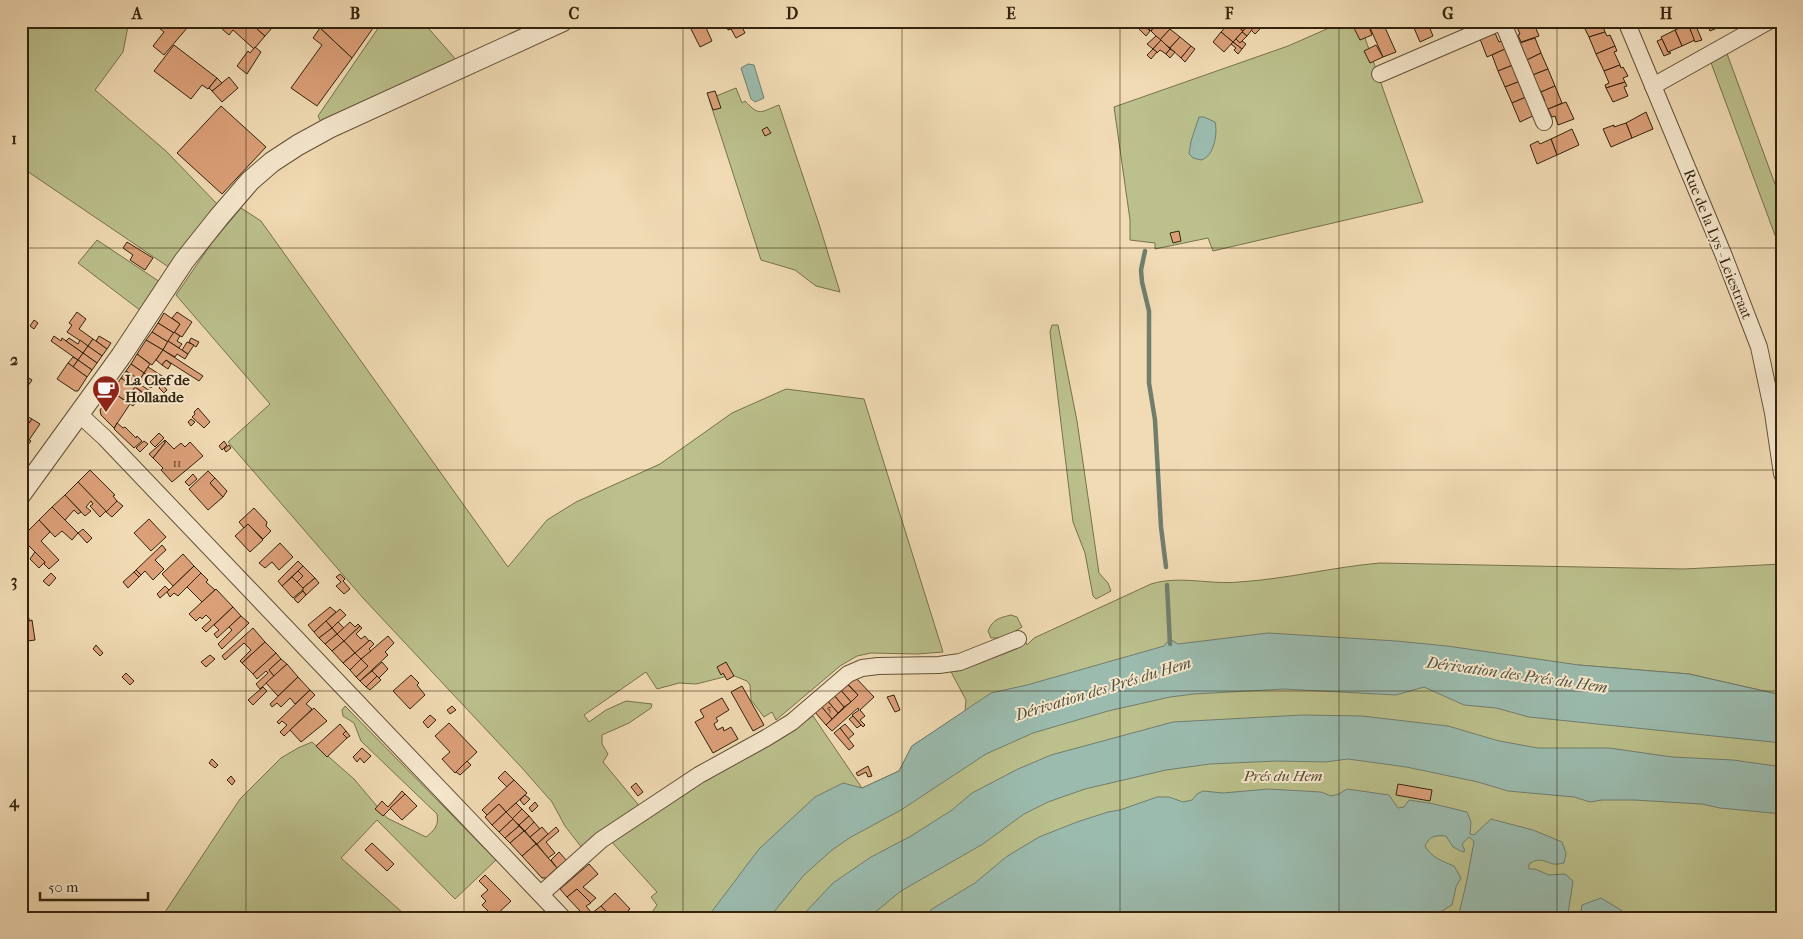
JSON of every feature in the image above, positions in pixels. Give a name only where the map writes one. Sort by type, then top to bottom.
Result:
[{"type":"street","points":[[22,492],[80,415],[193,249],[250,181],[272,162],[329,128],[563,21]]},
{"type":"street","points":[[1380,74],[1502,21],[1544,122]]},
{"type":"street","points":[[1653,86],[1769,21]]},
{"type":"street","name":"Rue de la Lys - Leiestraat","points":[[1630,22],[1653,86],[1724,256],[1759,347],[1782,474]]},
{"type":"street","points":[[80,415],[105,438],[563,918]]},
{"type":"street","points":[[541,894],[601,840],[699,775],[792,722],[848,674],[862,668],[878,666],[939,665],[960,662],[1018,639]]},
{"type":"green space","points":[[21,21],[129,21],[123,52],[95,90],[166,151],[219,206],[170,268],[21,167]]},
{"type":"green space","points":[[383,21],[422,21],[458,62],[321,122],[318,116]]},
{"type":"green space","points":[[1345,21],[1359,21],[1423,202],[1213,251],[1208,238],[1155,249],[1155,243],[1130,240],[1130,220],[1114,107],[1288,46]]},
{"type":"green space","points":[[1726,51],[1782,203],[1782,254],[1710,60]]},
{"type":"green space","points":[[736,88],[742,103],[745,101],[757,111],[764,111],[779,105],[840,292],[816,286],[795,270],[761,260],[709,99]]},
{"type":"green space","points":[[241,208],[261,221],[508,567],[547,520],[576,502],[660,464],[732,413],[786,389],[864,399],[943,652],[917,654],[871,653],[857,656],[840,666],[776,720],[772,712],[764,717],[751,700],[750,685],[747,681],[732,675],[696,684],[679,683],[657,689],[646,672],[584,715],[589,722],[606,710],[626,701],[652,704],[651,708],[629,723],[602,735],[602,744],[608,754],[603,762],[641,808],[582,848],[565,826],[552,802],[363,598],[228,442],[270,404],[176,295],[211,244]]},
{"type":"green space","points":[[97,240],[160,282],[141,311],[78,263]]},
{"type":"green space","points":[[1052,325],[1058,325],[1077,421],[1099,573],[1108,583],[1111,591],[1096,599],[1093,596],[1085,553],[1073,522],[1050,332]]},
{"type":"green space","name":"Prés du Hem","points":[[1380,563],[1684,569],[1782,564],[1782,692],[1777,694],[1689,674],[1578,665],[1782,703],[1782,918],[648,918],[657,905],[651,897],[657,892],[610,840],[702,779],[773,743],[813,716],[862,788],[899,771],[912,746],[965,711],[966,700],[950,670],[1025,640],[1027,645],[1034,638],[1151,584],[1173,580],[1228,583]]},
{"type":"green space","points":[[1011,615],[1017,617],[1022,627],[1004,638],[991,638],[988,631],[994,621]]},
{"type":"green space","points":[[345,706],[496,860],[455,899],[377,820],[341,858],[403,913],[398,918],[161,918],[240,799],[281,758],[312,742],[354,779],[387,818],[426,837],[434,830],[437,824],[437,814],[361,741],[354,723],[343,716],[342,710]]},
{"type":"water","points":[[748,64],[754,65],[764,98],[755,102],[751,99],[741,68]]},
{"type":"water","points":[[1199,117],[1215,122],[1216,127],[1212,150],[1201,160],[1193,158],[1189,154]]},
{"type":"water","name":"Dérivation des Prés du Hem","points":[[1268,633],[1447,646],[1579,665],[1689,674],[1777,694],[1782,692],[1782,743],[1529,717],[1496,708],[1464,705],[1424,687],[1396,695],[1284,689],[1170,697],[1108,711],[1033,733],[986,754],[901,810],[851,837],[832,850],[804,875],[769,918],[707,918],[759,849],[815,797],[843,783],[862,788],[899,771],[912,746],[991,693],[1027,685],[1164,646],[1170,639],[1178,644]]},
{"type":"water","points":[[1302,715],[1362,716],[1448,726],[1499,741],[1538,748],[1609,748],[1672,757],[1733,760],[1782,767],[1782,814],[1720,808],[1702,804],[1634,800],[1590,802],[1574,797],[1508,791],[1478,782],[1406,767],[1348,759],[1325,762],[1277,761],[1210,764],[1166,770],[1085,789],[1048,802],[1024,814],[983,844],[901,891],[868,918],[800,918],[833,883],[871,857],[911,836],[952,810],[972,793],[1018,769],[1051,755],[1173,722]]},
{"type":"water","points":[[1268,789],[1321,792],[1331,796],[1347,789],[1389,795],[1398,808],[1404,807],[1409,800],[1467,812],[1471,822],[1470,834],[1474,835],[1491,819],[1533,830],[1562,842],[1566,853],[1564,863],[1553,864],[1537,860],[1529,864],[1529,869],[1535,869],[1549,875],[1565,874],[1573,881],[1568,914],[1571,918],[1458,918],[1474,841],[1469,837],[1462,844],[1465,851],[1463,852],[1453,847],[1446,836],[1436,836],[1431,838],[1425,846],[1441,861],[1454,866],[1461,878],[1456,887],[1452,905],[1437,914],[1435,918],[923,918],[932,909],[975,883],[1006,857],[1039,837],[1077,822],[1157,797],[1169,797],[1183,802],[1192,800],[1203,791],[1223,793]]},
{"type":"water","points":[[1601,898],[1634,918],[1580,918],[1582,905]]},
{"type":"building","points":[[156,21],[193,21],[164,55],[153,46],[164,32],[154,24]]},
{"type":"building","points":[[223,21],[248,21],[265,36],[254,49],[233,30],[229,35],[221,28],[225,23]]},
{"type":"building","points":[[248,21],[278,21],[265,36]]},
{"type":"building","points":[[325,21],[378,21],[352,58],[320,28]]},
{"type":"building","points":[[687,21],[703,21],[712,41],[700,47]]},
{"type":"building","points":[[724,21],[727,21],[731,29],[728,30]]},
{"type":"building","points":[[727,21],[742,21],[743,24],[731,29]]},
{"type":"building","points":[[1140,21],[1159,21],[1151,31]]},
{"type":"building","points":[[1159,21],[1162,21],[1170,29],[1160,40],[1151,31]]},
{"type":"building","points":[[1231,21],[1250,21],[1251,22],[1243,31]]},
{"type":"building","points":[[1231,21],[1243,31],[1233,42],[1221,32]]},
{"type":"building","points":[[1255,21],[1257,23],[1260,21],[1264,24],[1260,29],[1251,22]]},
{"type":"building","points":[[1367,21],[1372,35],[1360,40],[1353,26]]},
{"type":"building","points":[[1367,21],[1382,21],[1396,52],[1383,57]]},
{"type":"building","points":[[1411,21],[1427,21],[1433,36],[1420,42]]},
{"type":"building","points":[[1524,21],[1533,21],[1539,36],[1521,42],[1516,25]]},
{"type":"building","points":[[1581,21],[1601,21],[1605,32],[1589,37]]},
{"type":"building","points":[[1706,21],[1712,21],[1717,28],[1710,31]]},
{"type":"building","points":[[1712,21],[1727,21],[1715,27]]},
{"type":"building","points":[[1251,22],[1260,29],[1255,34],[1251,30],[1254,27],[1249,24]]},
{"type":"building","points":[[1141,23],[1150,31],[1146,36],[1137,27]]},
{"type":"building","points":[[1249,24],[1254,27],[1247,36],[1242,32]]},
{"type":"building","points":[[1688,24],[1695,40],[1682,46],[1675,30]]},
{"type":"building","points":[[1695,24],[1702,40],[1695,42],[1689,26]]},
{"type":"building","points":[[741,25],[745,33],[736,38],[731,29]]},
{"type":"building","points":[[320,28],[352,58],[317,106],[291,88],[322,45],[313,38]]},
{"type":"building","points":[[1170,29],[1180,37],[1170,48],[1160,40]]},
{"type":"building","points":[[1675,30],[1682,46],[1668,52],[1661,37]]},
{"type":"building","points":[[1221,32],[1233,42],[1224,52],[1213,42]]},
{"type":"building","points":[[1242,32],[1247,36],[1240,43],[1236,39]]},
{"type":"building","points":[[1605,32],[1607,36],[1610,35],[1615,46],[1596,54],[1589,37]]},
{"type":"building","points":[[1495,33],[1499,42],[1502,41],[1505,49],[1487,57],[1480,39]]},
{"type":"building","points":[[1156,36],[1161,40],[1153,49],[1147,44]]},
{"type":"building","points":[[1180,37],[1191,46],[1181,58],[1170,48]]},
{"type":"building","points":[[1535,38],[1541,53],[1527,60],[1524,52],[1520,53],[1517,44]]},
{"type":"building","points":[[1236,39],[1240,43],[1242,41],[1246,44],[1242,49],[1233,42]]},
{"type":"building","points":[[1662,39],[1668,52],[1671,53],[1664,56],[1657,41]]},
{"type":"building","points":[[1161,40],[1170,49],[1166,54],[1160,50],[1157,53],[1153,49]]},
{"type":"building","points":[[1233,42],[1242,49],[1238,54],[1234,50],[1236,48],[1231,44]]},
{"type":"building","points":[[174,45],[217,78],[208,89],[202,85],[191,99],[154,71]]},
{"type":"building","points":[[1376,45],[1383,57],[1370,63],[1364,51]]},
{"type":"building","points":[[1191,46],[1195,49],[1185,62],[1181,58]]},
{"type":"building","points":[[1615,46],[1617,51],[1614,52],[1620,65],[1604,71],[1596,54]]},
{"type":"building","points":[[255,47],[261,52],[247,74],[237,66],[248,51],[250,53]]},
{"type":"building","points":[[1153,49],[1157,52],[1151,59],[1147,55]]},
{"type":"building","points":[[1170,49],[1175,52],[1170,58],[1166,54]]},
{"type":"building","points":[[1505,49],[1513,65],[1498,71],[1492,55]]},
{"type":"building","points":[[1541,53],[1548,69],[1530,76],[1528,69],[1531,68],[1527,60]]},
{"type":"building","points":[[1513,65],[1523,80],[1505,87],[1498,71]]},
{"type":"building","points":[[1620,65],[1628,76],[1623,78],[1625,82],[1606,88],[1605,85],[1609,83],[1604,71]]},
{"type":"building","points":[[1548,69],[1555,86],[1541,92],[1537,85],[1535,86],[1530,76]]},
{"type":"building","points":[[229,77],[238,88],[222,102],[212,91]]},
{"type":"building","points":[[217,78],[222,83],[212,91],[209,88]]},
{"type":"building","points":[[1523,80],[1526,97],[1512,103],[1505,87]]},
{"type":"building","points":[[1625,82],[1627,86],[1624,87],[1628,96],[1613,102],[1606,88]]},
{"type":"building","points":[[1555,86],[1562,103],[1544,111],[1541,102],[1545,101],[1541,92]]},
{"type":"building","points":[[715,91],[721,108],[713,110],[707,93]]},
{"type":"building","points":[[1526,97],[1537,114],[1520,122],[1512,103]]},
{"type":"building","points":[[1566,102],[1574,119],[1558,125],[1555,116],[1552,117],[1548,109]]},
{"type":"building","points":[[221,106],[266,147],[222,194],[177,153]]},
{"type":"building","points":[[1646,112],[1653,129],[1632,138],[1626,123]]},
{"type":"building","points":[[1626,123],[1632,138],[1611,147],[1603,129]]},
{"type":"building","points":[[767,127],[771,133],[765,136],[762,130]]},
{"type":"building","points":[[1572,129],[1579,145],[1557,155],[1551,139]]},
{"type":"building","points":[[1551,139],[1557,155],[1537,164],[1530,145],[1538,141],[1540,144]]},
{"type":"building","points":[[1179,231],[1181,241],[1173,243],[1170,233]]},
{"type":"building","points":[[127,242],[153,258],[145,270],[130,260],[133,255],[123,248]]},
{"type":"building","points":[[77,312],[86,319],[79,329],[93,339],[88,346],[67,332],[72,325],[69,323]]},
{"type":"building","points":[[177,312],[192,322],[182,337],[174,332],[180,324],[172,318]]},
{"type":"building","points":[[164,313],[180,324],[174,333],[158,323]]},
{"type":"building","points":[[34,320],[38,323],[34,329],[30,326]]},
{"type":"building","points":[[158,323],[174,333],[168,342],[152,332]]},
{"type":"building","points":[[152,332],[168,342],[163,350],[146,340]]},
{"type":"building","points":[[174,332],[180,336],[177,341],[182,344],[179,348],[168,341]]},
{"type":"building","points":[[54,336],[61,341],[62,338],[83,353],[78,360],[51,341]]},
{"type":"building","points":[[99,336],[111,343],[107,349],[96,341]]},
{"type":"building","points":[[69,338],[78,344],[80,340],[88,346],[83,353],[66,341]]},
{"type":"building","points":[[191,338],[199,342],[196,347],[189,342]]},
{"type":"building","points":[[93,339],[107,349],[102,356],[88,346]]},
{"type":"building","points":[[146,340],[163,350],[152,365],[137,354]]},
{"type":"building","points":[[168,341],[188,354],[185,359],[177,354],[175,357],[163,350]]},
{"type":"building","points":[[187,342],[194,345],[188,354],[182,350]]},
{"type":"building","points":[[88,346],[102,356],[97,363],[83,353]]},
{"type":"building","points":[[163,350],[203,376],[199,381],[166,360],[162,365],[156,360]]},
{"type":"building","points":[[83,353],[97,363],[92,370],[78,360]]},
{"type":"building","points":[[137,354],[150,364],[144,373],[131,364]]},
{"type":"building","points":[[73,357],[78,360],[73,367],[68,363]]},
{"type":"building","points":[[78,360],[92,370],[87,377],[73,367]]},
{"type":"building","points":[[166,360],[171,364],[168,369],[162,365]]},
{"type":"building","points":[[68,363],[87,377],[78,391],[57,379]]},
{"type":"building","points":[[131,364],[144,373],[140,380],[126,371]]},
{"type":"building","points":[[148,367],[167,379],[163,385],[167,390],[164,393],[159,388],[161,384],[144,373]]},
{"type":"building","points":[[126,371],[140,380],[135,387],[121,378]]},
{"type":"building","points":[[21,373],[32,380],[21,396]]},
{"type":"building","points":[[144,373],[156,381],[151,388],[139,381]]},
{"type":"building","points":[[121,378],[135,387],[126,401],[112,392]]},
{"type":"building","points":[[138,383],[150,391],[147,395],[135,387]]},
{"type":"building","points":[[135,387],[143,393],[138,400],[130,395]]},
{"type":"building","points":[[112,392],[130,404],[114,428],[101,415],[100,410]]},
{"type":"building","points":[[143,393],[151,398],[149,401],[141,396]]},
{"type":"building","points":[[155,393],[159,397],[156,401],[151,397]]},
{"type":"building","points":[[130,395],[138,400],[133,406],[126,401]]},
{"type":"building","points":[[198,408],[210,422],[204,428],[192,417]]},
{"type":"building","points":[[25,415],[32,419],[21,434],[21,416]]},
{"type":"building","points":[[32,419],[40,424],[29,440],[21,434]]},
{"type":"building","points":[[191,419],[195,422],[191,426],[188,422]]},
{"type":"building","points":[[117,423],[142,441],[134,448],[114,429]]},
{"type":"building","points":[[159,433],[164,438],[155,447],[150,442]]},
{"type":"building","points":[[21,434],[31,441],[21,454]]},
{"type":"building","points":[[165,440],[165,443],[153,458],[149,454]]},
{"type":"building","points":[[165,440],[174,449],[181,443],[185,447],[190,442],[203,456],[172,482],[161,470],[163,468],[153,458],[165,443]]},
{"type":"building","points":[[144,441],[148,444],[140,452],[136,448]]},
{"type":"building","points":[[224,441],[227,445],[222,450],[219,446]]},
{"type":"building","points":[[229,445],[231,448],[226,452],[224,449]]},
{"type":"building","points":[[90,470],[115,495],[113,496],[117,501],[106,512],[78,482]]},
{"type":"building","points":[[208,471],[215,478],[210,483],[223,497],[208,510],[189,489]]},
{"type":"building","points":[[193,474],[197,479],[189,486],[185,482]]},
{"type":"building","points":[[215,478],[227,491],[223,497],[210,483]]},
{"type":"building","points":[[78,482],[106,511],[100,517],[90,506],[93,504],[91,501],[86,507],[91,511],[85,516],[65,495]]},
{"type":"building","points":[[65,495],[81,512],[78,514],[74,510],[65,520],[52,507]]},
{"type":"building","points":[[117,501],[123,506],[112,517],[106,512]]},
{"type":"building","points":[[52,507],[78,533],[72,540],[62,531],[55,537],[39,520]]},
{"type":"building","points":[[254,508],[267,522],[266,526],[271,531],[263,539],[248,524],[244,528],[239,522]]},
{"type":"building","points":[[149,519],[166,537],[151,551],[134,533]]},
{"type":"building","points":[[39,520],[50,532],[41,541],[59,560],[49,569],[44,564],[45,562],[21,538]]},
{"type":"building","points":[[248,524],[263,540],[250,552],[235,536]]},
{"type":"building","points":[[83,529],[92,538],[87,543],[78,533]]},
{"type":"building","points":[[280,543],[293,557],[279,570],[272,562],[265,568],[259,563]]},
{"type":"building","points":[[162,545],[166,550],[155,560],[164,569],[153,580],[145,571],[141,575],[136,570]]},
{"type":"building","points":[[35,552],[45,562],[39,568],[30,559]]},
{"type":"building","points":[[183,554],[194,566],[173,586],[162,574]]},
{"type":"building","points":[[298,561],[303,566],[282,586],[278,581]]},
{"type":"building","points":[[194,566],[201,573],[178,596],[174,593],[170,597],[167,592]]},
{"type":"building","points":[[303,566],[315,578],[303,588],[297,582],[303,576],[298,571]]},
{"type":"building","points":[[136,570],[141,575],[139,577],[134,572]]},
{"type":"building","points":[[298,571],[303,576],[297,582],[292,577]]},
{"type":"building","points":[[134,572],[139,577],[128,588],[123,582]]},
{"type":"building","points":[[51,573],[56,578],[49,586],[43,581]]},
{"type":"building","points":[[201,573],[208,580],[206,582],[215,590],[202,602],[187,587]]},
{"type":"building","points":[[340,574],[350,589],[344,594],[336,586],[341,582],[336,577]]},
{"type":"building","points":[[292,577],[304,589],[293,598],[282,586]]},
{"type":"building","points":[[315,578],[319,583],[306,595],[303,588]]},
{"type":"building","points":[[165,586],[169,590],[160,598],[157,594]]},
{"type":"building","points":[[216,589],[233,607],[206,632],[202,628],[211,620],[206,615],[196,621],[189,614]]},
{"type":"building","points":[[303,591],[306,595],[298,603],[294,599]]},
{"type":"building","points":[[233,607],[241,616],[217,638],[214,634],[219,630],[214,625]]},
{"type":"building","points":[[330,607],[336,612],[314,632],[308,625]]},
{"type":"building","points":[[340,609],[346,615],[332,628],[326,621]]},
{"type":"building","points":[[241,616],[249,623],[222,649],[218,644],[232,630],[229,627]]},
{"type":"building","points":[[29,618],[29,621],[32,620],[35,640],[21,642],[21,619]]},
{"type":"building","points":[[326,621],[332,628],[319,638],[314,632]]},
{"type":"building","points":[[338,622],[344,628],[337,634],[332,628]]},
{"type":"building","points":[[350,622],[355,627],[358,624],[360,626],[344,641],[337,634]]},
{"type":"building","points":[[360,626],[362,628],[356,634],[361,639],[365,636],[369,641],[355,653],[344,641]]},
{"type":"building","points":[[253,628],[265,642],[242,663],[240,661],[251,650],[244,643],[225,660],[222,656]]},
{"type":"building","points":[[332,628],[337,634],[325,644],[319,638]]},
{"type":"building","points":[[337,634],[344,641],[332,651],[325,644]]},
{"type":"building","points":[[388,636],[394,643],[385,652],[388,655],[360,681],[356,677],[368,666],[361,659]]},
{"type":"building","points":[[370,640],[374,644],[369,649],[371,651],[361,659],[355,653]]},
{"type":"building","points":[[344,641],[355,653],[343,663],[332,651]]},
{"type":"building","points":[[265,642],[276,653],[253,674],[242,663]]},
{"type":"building","points":[[96,645],[103,653],[100,656],[93,649]]},
{"type":"building","points":[[276,653],[281,659],[269,670],[274,676],[260,689],[256,684],[268,673],[266,671],[257,679],[253,674]]},
{"type":"building","points":[[355,653],[361,659],[350,670],[343,663]]},
{"type":"building","points":[[210,655],[215,659],[206,667],[201,662]]},
{"type":"building","points":[[281,659],[287,664],[274,676],[269,670]]},
{"type":"building","points":[[361,659],[368,666],[356,677],[350,670]]},
{"type":"building","points":[[382,662],[388,669],[379,678],[372,671]]},
{"type":"building","points":[[726,662],[734,676],[727,680],[723,673],[721,675],[717,667]]},
{"type":"building","points":[[287,664],[298,677],[278,696],[266,683]]},
{"type":"building","points":[[372,671],[377,676],[366,687],[360,681]]},
{"type":"building","points":[[126,673],[134,681],[130,685],[122,677]]},
{"type":"building","points":[[411,675],[419,683],[417,685],[425,695],[410,709],[393,691]]},
{"type":"building","points":[[377,676],[381,680],[370,690],[366,687]]},
{"type":"building","points":[[854,676],[874,697],[860,710],[865,716],[860,720],[865,725],[863,727],[852,715],[859,710],[858,708],[832,731],[826,725],[858,695],[846,682]]},
{"type":"building","points":[[298,677],[310,690],[295,704],[290,698],[281,707],[277,703],[272,707],[270,704]]},
{"type":"building","points":[[845,682],[858,695],[851,702],[839,688]]},
{"type":"building","points":[[742,686],[764,725],[753,731],[731,692]]},
{"type":"building","points":[[263,687],[267,691],[253,705],[248,700]]},
{"type":"building","points":[[839,688],[851,702],[844,707],[833,694]]},
{"type":"building","points":[[310,690],[315,695],[306,704],[312,709],[284,736],[280,732],[287,725],[282,721],[279,724],[277,722]]},
{"type":"building","points":[[833,694],[844,707],[838,713],[826,699]]},
{"type":"building","points":[[894,695],[900,710],[895,712],[887,697]]},
{"type":"building","points":[[722,698],[729,710],[716,718],[718,721],[714,724],[717,730],[723,727],[724,731],[731,727],[738,739],[713,753],[695,722],[704,717],[700,710]]},
{"type":"building","points":[[826,699],[838,713],[832,719],[820,705]]},
{"type":"building","points":[[820,705],[832,719],[826,725],[814,711]]},
{"type":"building","points":[[452,706],[456,710],[450,714],[447,710]]},
{"type":"building","points":[[314,708],[327,721],[301,742],[290,730]]},
{"type":"building","points":[[430,715],[436,720],[428,728],[423,722]]},
{"type":"building","points":[[853,716],[861,725],[857,728],[849,719]]},
{"type":"building","points":[[449,723],[477,752],[455,773],[442,759],[450,752],[435,736]]},
{"type":"building","points":[[340,724],[346,731],[343,734],[347,738],[327,757],[316,746]]},
{"type":"building","points":[[845,724],[854,734],[848,739],[840,728]]},
{"type":"building","points":[[840,728],[854,746],[849,750],[834,733]]},
{"type":"building","points":[[346,731],[350,736],[347,738],[343,734]]},
{"type":"building","points":[[362,748],[371,756],[364,763],[360,758],[357,762],[353,757]]},
{"type":"building","points":[[212,759],[218,765],[215,768],[209,763]]},
{"type":"building","points":[[467,761],[471,765],[460,775],[456,772]]},
{"type":"building","points":[[868,766],[872,776],[868,777],[866,772],[858,776],[856,773]]},
{"type":"building","points":[[505,771],[514,780],[507,787],[498,778]]},
{"type":"building","points":[[231,776],[235,781],[232,785],[227,780]]},
{"type":"building","points":[[514,780],[527,793],[506,812],[499,804],[487,815],[482,810]]},
{"type":"building","points":[[636,783],[643,792],[638,796],[631,787]]},
{"type":"building","points":[[1398,784],[1432,790],[1430,801],[1396,795]]},
{"type":"building","points":[[402,791],[405,794],[383,816],[375,809],[382,801],[388,807]]},
{"type":"building","points":[[405,794],[417,806],[402,820],[390,808]]},
{"type":"building","points":[[525,795],[530,799],[524,805],[520,800]]},
{"type":"building","points":[[535,802],[538,806],[532,812],[529,808]]},
{"type":"building","points":[[516,803],[522,809],[512,819],[506,812]]},
{"type":"building","points":[[499,804],[506,812],[492,825],[485,817]]},
{"type":"building","points":[[522,809],[529,816],[519,825],[512,819]]},
{"type":"building","points":[[506,812],[513,819],[499,832],[492,825]]},
{"type":"building","points":[[529,816],[534,822],[525,831],[519,825]]},
{"type":"building","points":[[513,819],[519,826],[505,838],[499,832]]},
{"type":"building","points":[[534,822],[540,829],[530,837],[525,831]]},
{"type":"building","points":[[519,826],[524,831],[510,843],[505,838]]},
{"type":"building","points":[[542,827],[548,834],[537,844],[530,837]]},
{"type":"building","points":[[556,827],[559,831],[546,842],[555,853],[548,858],[537,844]]},
{"type":"building","points":[[524,831],[536,844],[522,856],[510,843]]},
{"type":"building","points":[[372,843],[394,864],[387,871],[365,850]]},
{"type":"building","points":[[536,844],[557,868],[546,878],[542,878],[522,856]]},
{"type":"building","points":[[559,852],[567,861],[557,868],[551,860]]},
{"type":"building","points":[[589,864],[598,874],[583,887],[596,898],[590,903],[577,889],[567,897],[560,889]]},
{"type":"building","points":[[485,875],[511,901],[494,917],[482,905],[486,901],[481,896],[488,890],[479,881]]},
{"type":"building","points":[[577,889],[591,903],[586,906],[596,918],[580,918],[576,914],[580,911],[567,897]]},
{"type":"building","points":[[615,893],[630,909],[620,918],[612,918],[601,906]]},
{"type":"building","points":[[601,906],[612,918],[596,918],[592,913]]},
{"type":"waterway","points":[[1145,251],[1141,270],[1149,311],[1149,383],[1155,420],[1161,527],[1166,567]]},
{"type":"waterway","points":[[1167,585],[1170,644]]},
{"type":"place","name":"La Clef de Hollande","points":[[106,413]]}]
